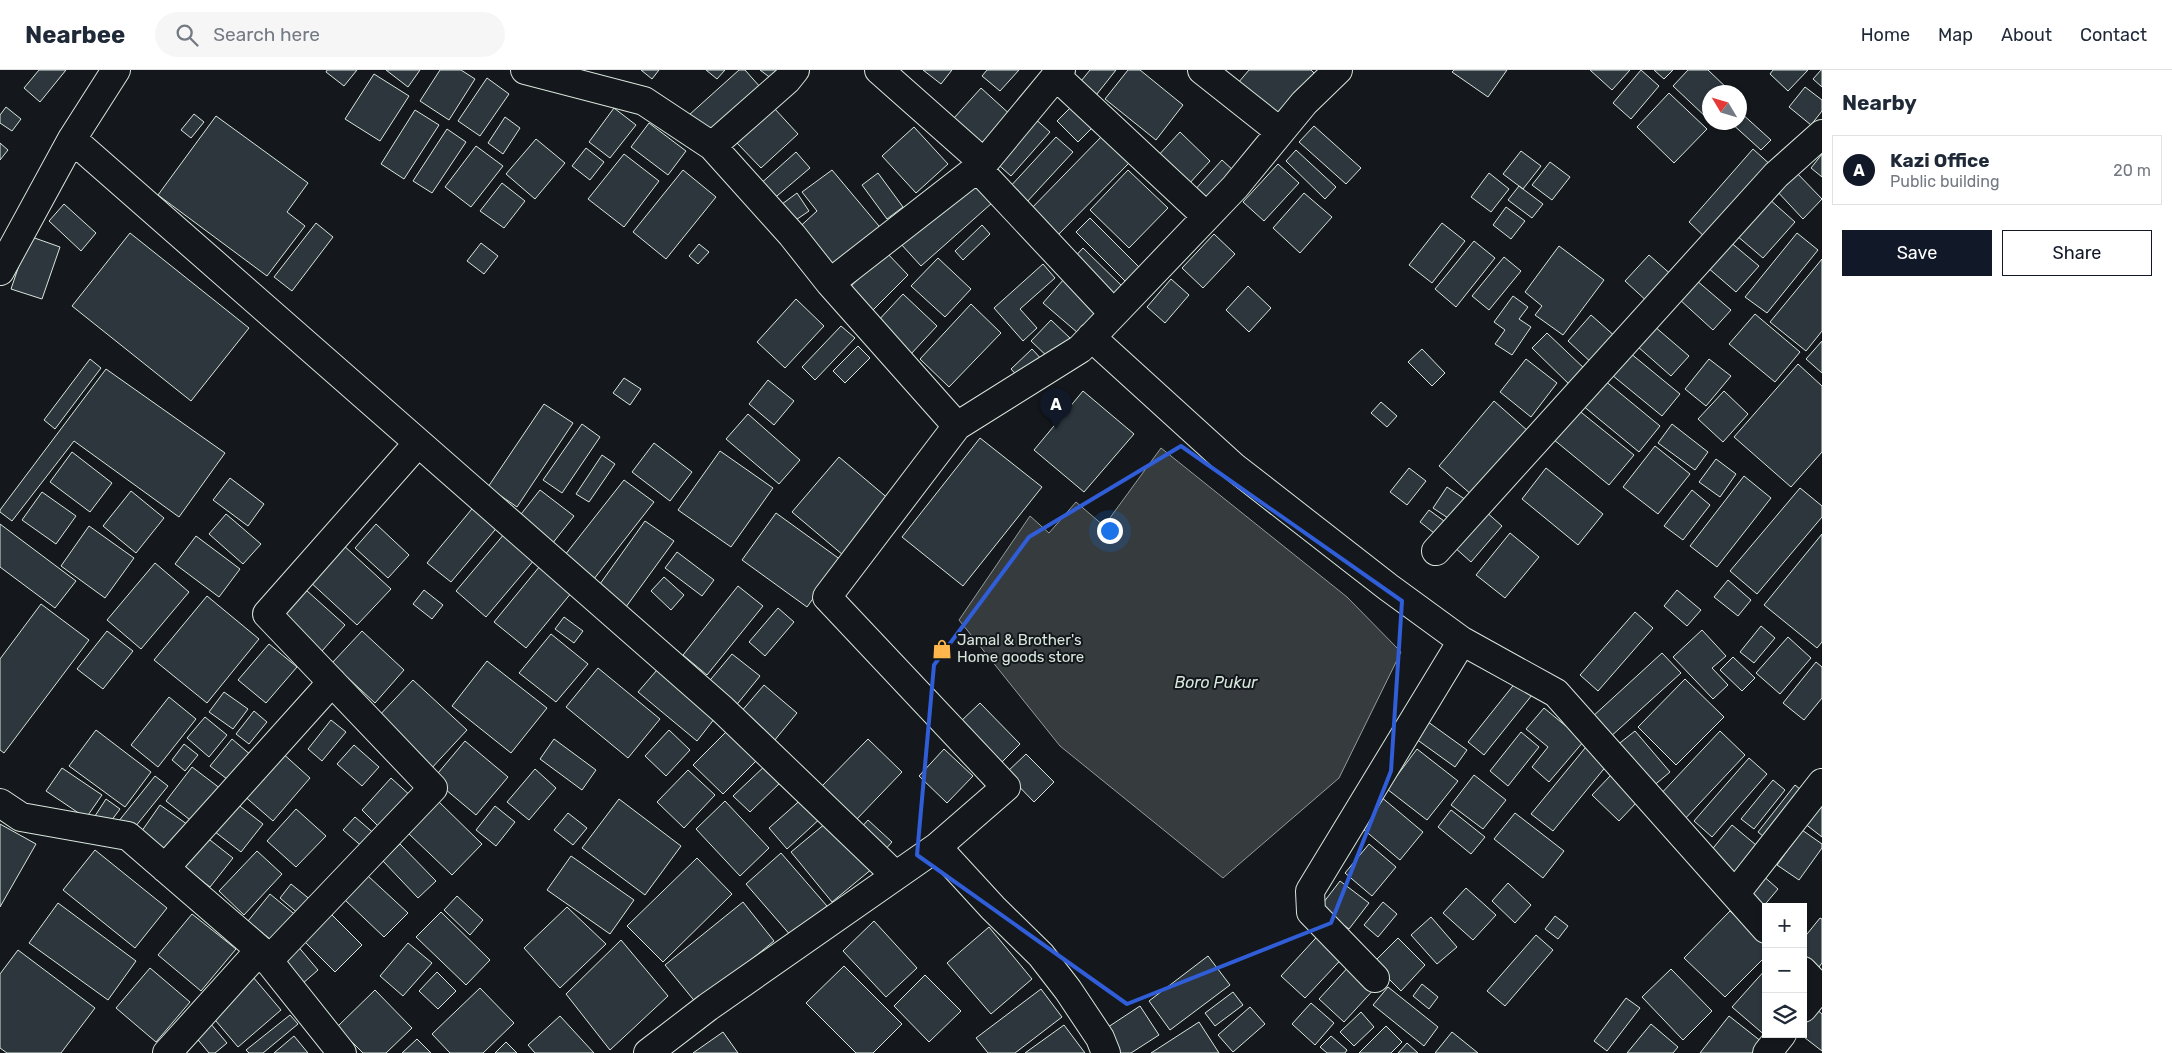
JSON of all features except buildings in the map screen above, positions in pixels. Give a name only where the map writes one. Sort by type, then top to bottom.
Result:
[{"type":"street","points":[[0,271],[72,139],[116,70]]},
{"type":"street","points":[[526,70],[644,101],[712,146],[792,235],[830,283],[957,426]]},
{"type":"street","points":[[712,146],[787,80],[795,70]]},
{"type":"street","points":[[879,70],[981,166],[1113,314]]},
{"type":"street","points":[[1202,70],[1279,131]]},
{"type":"street","points":[[660,1049],[708,1007],[937,847],[1006,787],[827,597],[957,426],[1080,349],[1235,186],[1279,131],[1337,70]]},
{"type":"street","points":[[830,283],[981,166],[1058,73],[1206,216]]},
{"type":"street","points":[[1436,551],[1776,175],[1822,134]]},
{"type":"street","points":[[72,139],[722,709],[895,875]]},
{"type":"street","points":[[1091,337],[1234,467],[1388,587],[1462,641],[1556,693],[1762,924]]},
{"type":"street","points":[[167,1053],[433,788],[267,614],[418,443]]},
{"type":"street","points":[[1375,978],[1311,912],[1310,891],[1462,641]]},
{"type":"street","points":[[165,868],[332,682]]},
{"type":"street","points":[[1735,894],[1822,783]]},
{"type":"street","points":[[0,803],[21,817],[128,836],[264,955],[342,1053]]},
{"type":"street","points":[[937,847],[993,908],[1041,955],[1068,990],[1100,1038],[1106,1053]]},
{"type":"street","points":[[1767,1053],[1779,1038]]},
{"type":"highlighted area","points":[[1181,446],[1402,601],[1391,771],[1331,923],[1127,1004],[917,855],[934,665],[1029,537]]},
{"type":"water","name":"Boro Pukur","points":[[1161,448],[1347,597],[1401,652],[1339,778],[1223,878],[1060,746],[959,620],[1030,516],[1049,533],[1076,502],[1104,526]]},
{"type":"place","name":"Kazi Office","points":[[1056,429]]},
{"type":"place","name":"Jamal & Brother's Home goods store","points":[[942,649]]}]
